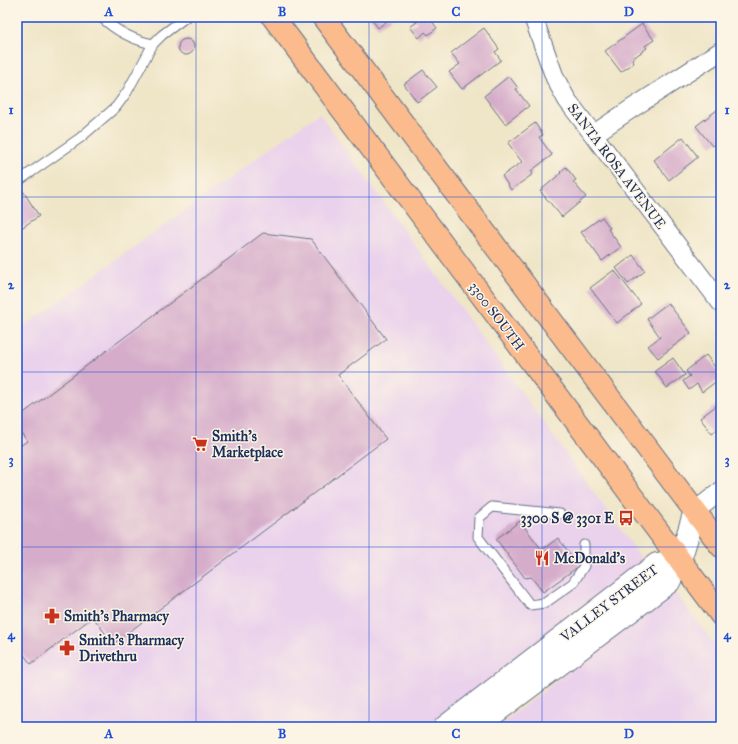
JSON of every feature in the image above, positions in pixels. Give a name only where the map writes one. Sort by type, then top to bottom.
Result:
[{"type":"main road","name":"3300 SOUTH","points":[[273,17],[721,615]]},
{"type":"main road","points":[[323,17],[721,546]]},
{"type":"street","name":"SANTA ROSA AVENUE","points":[[533,17],[555,78],[567,100],[721,303]]},
{"type":"street","points":[[594,134],[721,51]]},
{"type":"street","points":[[680,560],[695,511],[721,491]]},
{"type":"street","name":"VALLEY STREET","points":[[445,727],[657,564],[680,560]]},
{"type":"street","name":"VALLEY STREET","points":[[476,727],[669,582],[680,560]]},
{"type":"lane","points":[[102,17],[121,34],[153,44]]},
{"type":"lane","points":[[17,182],[80,138],[116,107],[127,92],[153,44],[162,35],[186,17]]},
{"type":"lane","points":[[560,514],[492,506],[479,518],[478,537],[530,605],[545,602],[573,583],[584,566],[584,545]]},
{"type":"shaded area","points":[[319,113],[645,563],[425,727],[17,727],[17,332]]},
{"type":"shaded area","points":[[673,590],[721,653],[721,727],[497,727]]},
{"type":"building","points":[[370,17],[392,17],[378,28]]},
{"type":"building","points":[[410,17],[429,17],[437,28],[428,35],[425,32],[419,38],[410,27],[417,22]]},
{"type":"building","points":[[642,24],[654,40],[645,46],[647,48],[632,59],[634,63],[621,72],[605,51]]},
{"type":"building","points":[[484,28],[499,49],[495,52],[501,60],[462,89],[449,72],[460,64],[451,53]]},
{"type":"building","points":[[186,39],[193,44],[194,47],[189,54],[186,55],[179,50],[178,47],[183,40]]},
{"type":"building","points":[[423,70],[437,87],[417,102],[404,84]]},
{"type":"building","points":[[509,76],[518,88],[516,89],[529,106],[505,124],[484,96]]},
{"type":"building","points":[[721,107],[721,139],[712,146],[696,126]]},
{"type":"building","points":[[535,123],[543,135],[539,137],[552,155],[531,171],[533,174],[511,190],[502,176],[522,162],[508,143]]},
{"type":"building","points":[[683,137],[698,157],[669,180],[654,160]]},
{"type":"building","points":[[566,167],[576,180],[573,182],[586,197],[562,217],[540,191]]},
{"type":"building","points":[[23,191],[39,216],[17,231],[17,195]]},
{"type":"building","points":[[602,217],[610,228],[608,229],[621,247],[602,261],[581,232]]},
{"type":"building","name":"Smith's Marketplace","points":[[263,233],[311,239],[386,339],[338,375],[386,439],[113,644],[93,617],[31,664],[17,646],[17,448],[27,441],[17,427],[17,418]]},
{"type":"building","points":[[633,255],[645,271],[628,284],[616,268]]},
{"type":"building","points":[[614,270],[641,304],[617,323],[590,288]]},
{"type":"building","points":[[668,303],[691,333],[658,358],[648,346],[660,337],[647,319]]},
{"type":"building","points":[[706,355],[721,375],[721,378],[702,392],[697,384],[689,390],[683,381],[690,376],[686,371]]},
{"type":"building","points":[[673,358],[685,375],[667,388],[655,371]]},
{"type":"building","points":[[721,402],[721,430],[719,428],[712,434],[700,418]]},
{"type":"building","name":"McDonald's","points":[[520,521],[542,550],[558,538],[579,566],[543,592],[531,577],[525,578],[496,539]]},
{"type":"place","name":"Smith's Marketplace","points":[[200,444]]},
{"type":"place","name":"3300 S @ 3301 E","points":[[626,518]]},
{"type":"place","name":"McDonald's","points":[[542,558]]},
{"type":"place","name":"Smith's Pharmacy","points":[[52,616]]},
{"type":"place","name":"Smith's Pharmacy Drivethru","points":[[67,648]]}]
